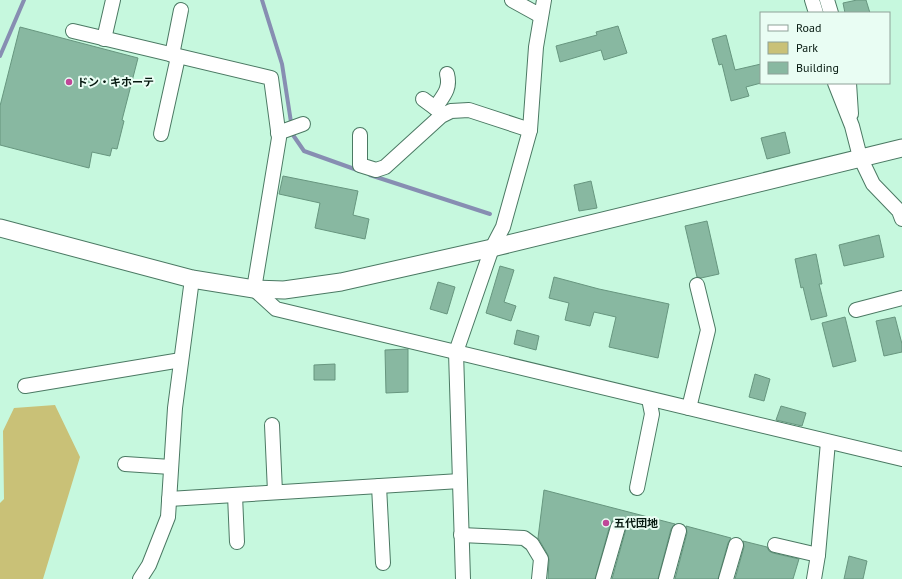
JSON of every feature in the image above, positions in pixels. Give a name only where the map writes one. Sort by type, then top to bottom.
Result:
[{"type":"street","points":[[104,38],[113,0]]},
{"type":"street","points":[[512,0],[541,16]]},
{"type":"street","points":[[463,579],[456,352],[492,248],[503,227],[530,130],[536,47],[544,0]]},
{"type":"street","points":[[812,0],[816,12]]},
{"type":"street","points":[[827,0],[831,12]]},
{"type":"street","points":[[160,134],[175,56],[181,10]]},
{"type":"street","points":[[73,31],[270,78],[281,132],[254,289]]},
{"type":"street","points":[[360,135],[360,164],[376,170],[385,167],[442,116],[440,111],[450,82],[447,74]]},
{"type":"street","points":[[835,84],[852,126],[860,157],[873,184],[899,211],[902,219]]},
{"type":"street","points":[[849,84],[852,126]]},
{"type":"street","points":[[423,99],[440,111],[469,110],[530,130]]},
{"type":"street","points":[[281,132],[302,125]]},
{"type":"street","points":[[0,228],[192,279],[254,289],[284,290],[341,282],[492,248],[860,157],[902,148]]},
{"type":"street","points":[[140,579],[148,565],[168,517],[174,408],[192,279]]},
{"type":"street","points":[[689,408],[708,330],[697,285]]},
{"type":"street","points":[[254,289],[276,309],[902,459]]},
{"type":"street","points":[[856,310],[902,298]]},
{"type":"street","points":[[25,386],[181,360]]},
{"type":"street","points":[[637,488],[652,414],[649,399]]},
{"type":"street","points":[[272,425],[275,492]]},
{"type":"street","points":[[814,579],[818,555],[828,442]]},
{"type":"street","points":[[125,464],[171,467]]},
{"type":"street","points":[[169,499],[460,481]]},
{"type":"street","points":[[379,486],[383,563]]},
{"type":"street","points":[[235,495],[237,542]]},
{"type":"street","points":[[603,579],[618,527]]},
{"type":"street","points":[[666,579],[679,531]]},
{"type":"street","points":[[461,535],[524,538],[532,544],[541,559],[540,579]]},
{"type":"street","points":[[726,579],[736,545]]},
{"type":"street","points":[[775,545],[818,555]]},
{"type":"green space","points":[[55,405],[80,457],[43,579],[0,579],[0,503],[4,499],[3,431],[14,408]]},
{"type":"building","points":[[866,0],[870,12],[845,12],[843,3]]},
{"type":"building","points":[[618,26],[627,53],[604,60],[601,50],[560,62],[556,46],[597,35],[596,32]]},
{"type":"building","name":"ドン・キホーテ","points":[[20,27],[138,58],[122,120],[124,121],[117,149],[112,148],[110,156],[92,152],[89,168],[0,145],[0,106]]},
{"type":"building","points":[[726,35],[735,70],[760,64],[760,83],[746,87],[749,96],[731,101],[722,64],[719,65],[712,39]]},
{"type":"building","points":[[785,132],[790,153],[767,159],[761,138]]},
{"type":"building","points":[[283,176],[358,191],[353,215],[369,219],[365,239],[315,228],[320,203],[279,194]]},
{"type":"building","points":[[591,181],[597,208],[579,211],[574,185]]},
{"type":"building","points":[[707,221],[719,274],[701,278],[697,277],[685,226]]},
{"type":"building","points":[[879,235],[884,257],[844,266],[839,245]]},
{"type":"building","points":[[816,254],[822,284],[819,284],[827,316],[811,320],[803,287],[801,288],[795,259]]},
{"type":"building","points":[[500,266],[514,270],[504,302],[516,306],[511,321],[486,313]]},
{"type":"building","points":[[554,277],[599,289],[669,304],[658,358],[609,347],[616,317],[594,312],[590,326],[565,320],[569,303],[549,298]]},
{"type":"building","points":[[438,282],[455,287],[447,314],[430,309]]},
{"type":"building","points":[[845,317],[856,361],[833,367],[822,323]]},
{"type":"building","points":[[895,317],[902,344],[902,352],[884,356],[876,321]]},
{"type":"building","points":[[517,330],[539,336],[536,350],[514,344]]},
{"type":"building","points":[[408,349],[408,392],[386,393],[385,350]]},
{"type":"building","points":[[335,364],[335,380],[314,380],[314,365]]},
{"type":"building","points":[[755,374],[770,379],[764,401],[749,397]]},
{"type":"building","points":[[781,406],[806,413],[802,426],[776,420]]},
{"type":"building","points":[[544,490],[675,524],[671,529],[658,579],[612,579],[626,529],[624,521],[621,519],[616,519],[612,521],[610,525],[595,579],[548,579],[548,555],[538,538]]},
{"type":"building","points":[[686,526],[731,538],[728,543],[718,579],[675,579],[687,533]]},
{"type":"building","points":[[743,541],[767,547],[769,551],[773,553],[799,559],[793,579],[735,579],[744,547]]},
{"type":"building","points":[[849,556],[867,561],[863,579],[844,579]]},
{"type":"waterway","points":[[0,56],[24,0]]},
{"type":"waterway","points":[[262,0],[282,64],[293,135],[304,151],[360,171]]},
{"type":"waterway","points":[[370,175],[490,214]]},
{"type":"place","name":"ドン・キホーテ","points":[[69,82]]},
{"type":"place","name":"五代団地","points":[[606,523]]}]
